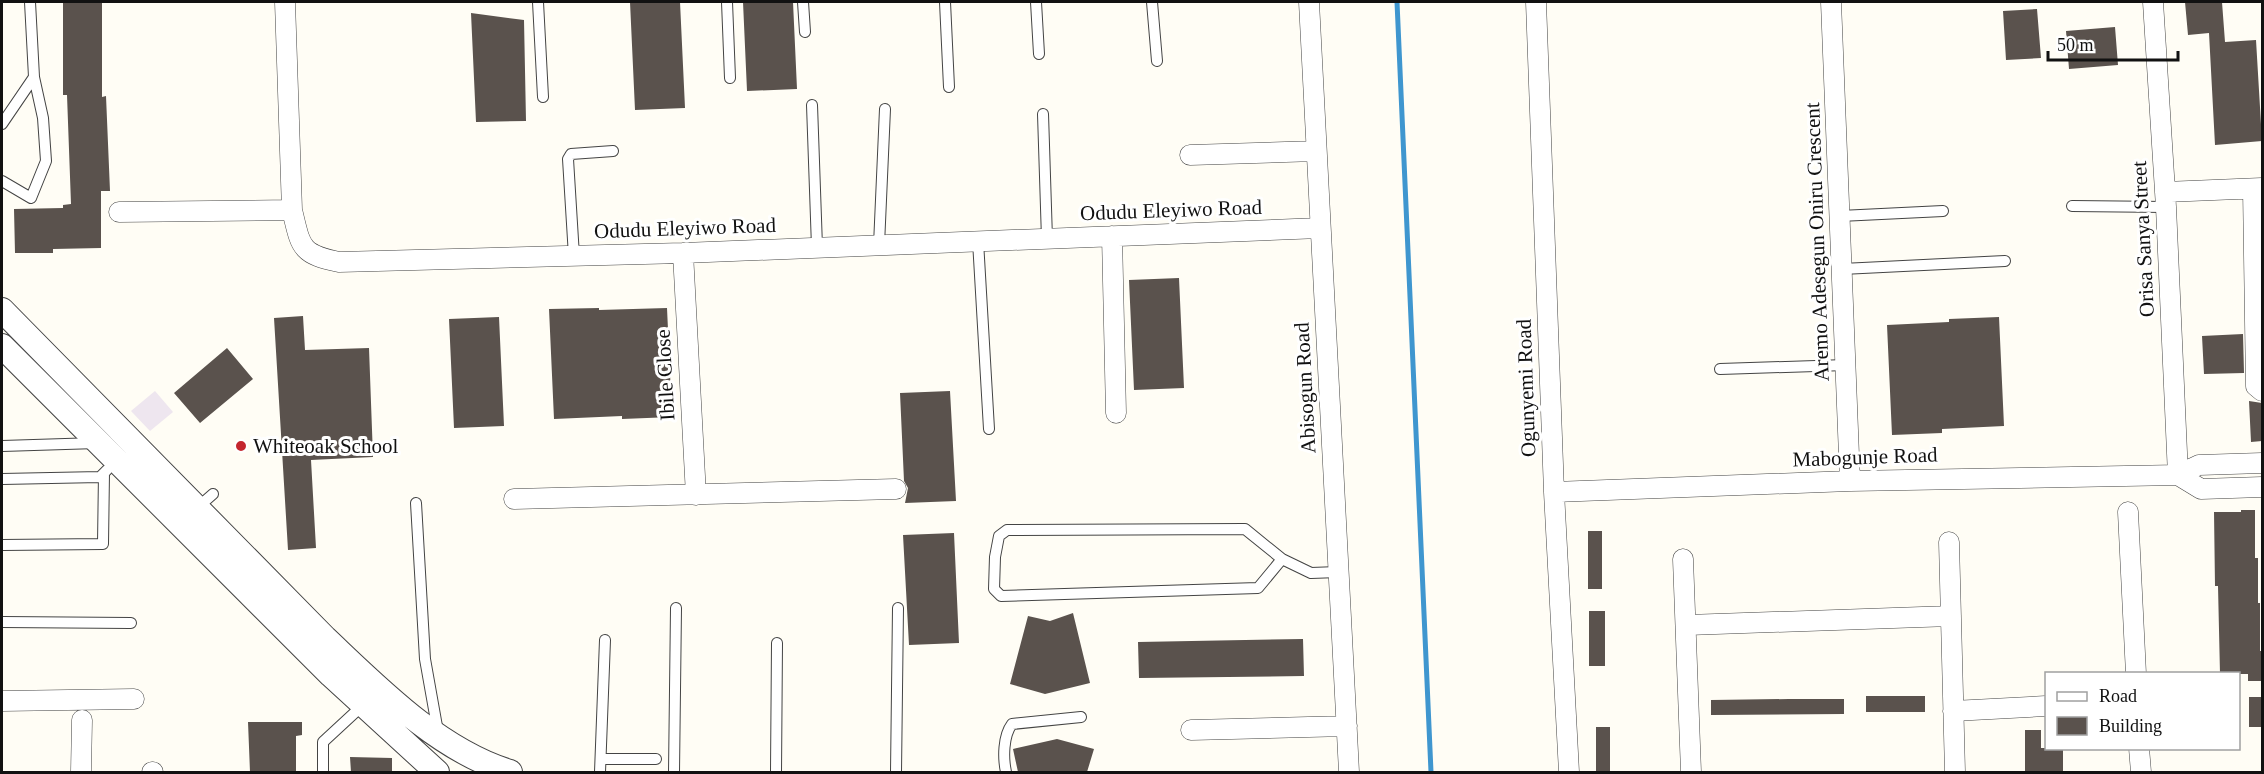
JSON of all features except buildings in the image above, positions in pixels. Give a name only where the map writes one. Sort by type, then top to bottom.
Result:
[{"type":"street","name":"Odudu Eleyiwo Road","points":[[285,2],[292,210],[300,242],[315,257],[339,262],[683,253],[1320,228]]},
{"type":"street","name":"Abisogun Road","points":[[1309,2],[1349,772]]},
{"type":"street","name":"Ogunyemi Road","points":[[1536,2],[1554,492],[1569,772]]},
{"type":"street","name":"Aremo Adesegun Oniru Crescent","points":[[1831,2],[1850,481]]},
{"type":"street","name":"Orisa Sanya Street","points":[[2153,2],[2178,474]]},
{"type":"street","points":[[1191,155],[1316,151]]},
{"type":"street","points":[[2165,199],[2258,188],[2256,386],[2262,391]]},
{"type":"street","points":[[119,212],[292,210]]},
{"type":"street","points":[[1112,236],[1116,413]]},
{"type":"street","name":"Ibile Close","points":[[683,253],[696,495]]},
{"type":"street","points":[[2,309],[23,332],[205,501],[325,638],[393,701],[439,735],[489,766],[510,772]]},
{"type":"street","points":[[23,332],[3,348],[97,443],[110,467],[437,772]]},
{"type":"street","name":"Mabogunje Road","points":[[1554,492],[1850,481],[2178,474],[2199,465],[2262,463]]},
{"type":"street","points":[[2178,474],[2201,489],[2262,487]]},
{"type":"street","points":[[514,499],[896,489]]},
{"type":"street","points":[[2128,513],[2136,672]]},
{"type":"street","points":[[1949,542],[1955,772]]},
{"type":"street","points":[[1683,559],[1691,772]]},
{"type":"street","points":[[1687,625],[1951,616]]},
{"type":"street","points":[[2,701],[135,699]]},
{"type":"street","points":[[1953,711],[2045,706]]},
{"type":"street","points":[[81,772],[82,720]]},
{"type":"street","points":[[1191,730],[1347,726]]},
{"type":"street","points":[[2139,750],[2140,772]]},
{"type":"lane","points":[[2,181],[31,198],[46,160],[43,118],[34,77],[30,2]]},
{"type":"lane","points":[[538,2],[543,97]]},
{"type":"lane","points":[[727,2],[730,78]]},
{"type":"lane","points":[[803,2],[805,32]]},
{"type":"lane","points":[[945,2],[949,87]]},
{"type":"lane","points":[[1036,2],[1039,54]]},
{"type":"lane","points":[[1152,2],[1157,61]]},
{"type":"lane","points":[[2,124],[34,77]]},
{"type":"lane","points":[[812,105],[817,248]]},
{"type":"lane","points":[[879,245],[878,220],[885,110]]},
{"type":"lane","points":[[1043,114],[1047,238]]},
{"type":"lane","points":[[574,256],[568,159],[571,154],[613,151]]},
{"type":"lane","points":[[2072,206],[2165,199]]},
{"type":"lane","points":[[1840,216],[1943,211]]},
{"type":"lane","points":[[978,241],[989,429]]},
{"type":"lane","points":[[1842,269],[2006,261]]},
{"type":"lane","points":[[1720,369],[1846,365]]},
{"type":"lane","points":[[2,446],[97,443]]},
{"type":"lane","points":[[2,479],[100,477],[110,467]]},
{"type":"lane","points":[[2,545],[103,544],[110,467]]},
{"type":"lane","points":[[416,503],[424,659],[439,735]]},
{"type":"lane","points":[[1282,560],[1258,588],[1001,596],[994,589],[995,557],[999,536],[1007,530],[1245,529],[1282,560],[1311,573],[1338,572]]},
{"type":"lane","points":[[674,772],[676,608]]},
{"type":"lane","points":[[896,772],[898,608]]},
{"type":"lane","points":[[2,622],[131,623]]},
{"type":"lane","points":[[600,772],[605,640]]},
{"type":"lane","points":[[776,772],[777,643]]},
{"type":"lane","points":[[323,772],[323,742],[363,705]]},
{"type":"lane","points":[[1006,772],[1004,762],[1006,742],[1008,730],[1012,724],[1081,717]]},
{"type":"lane","points":[[601,759],[656,759]]},
{"type":"shaded area","points":[[155,391],[173,412],[150,431],[131,411]]},
{"type":"waterway","points":[[1397,2],[1431,772]]},
{"type":"place","name":"Whiteoak School","points":[[241,446]]}]
